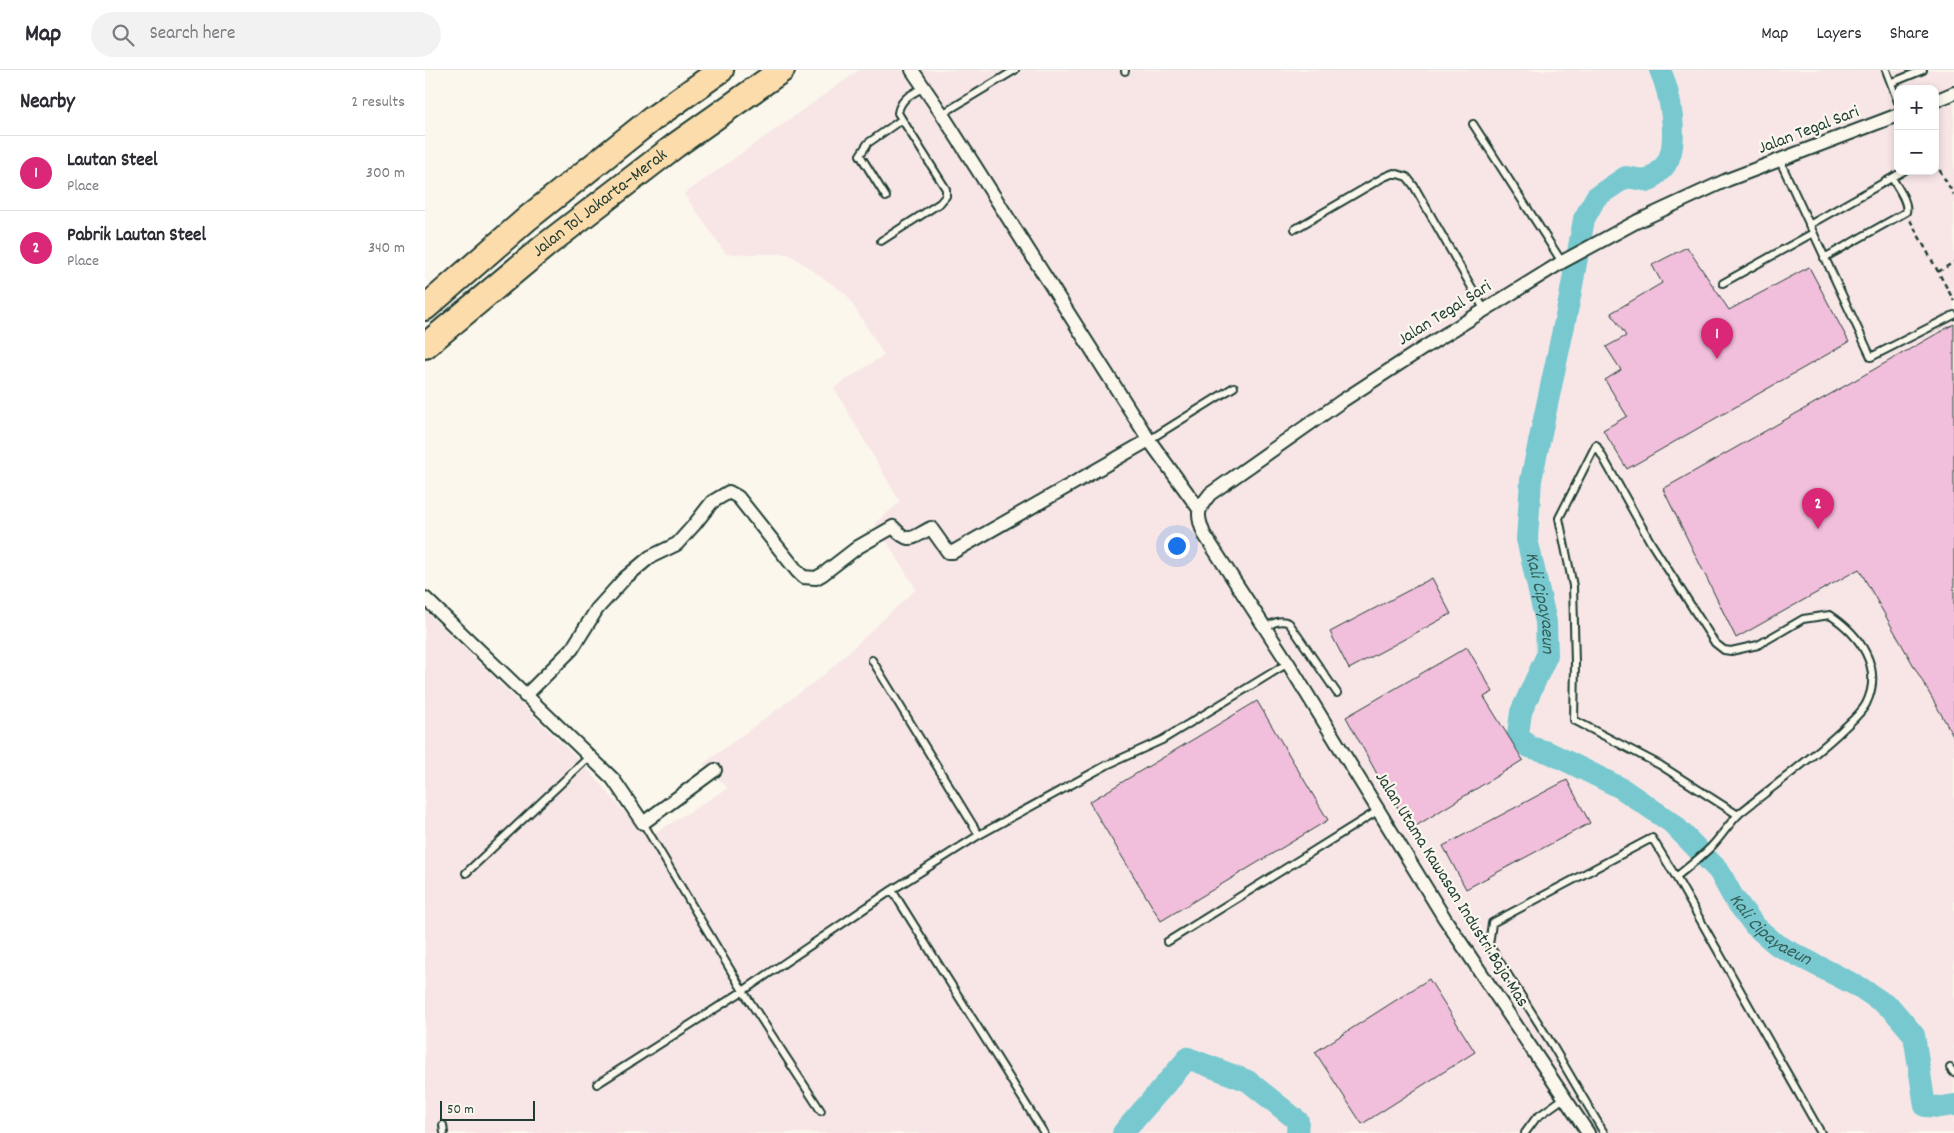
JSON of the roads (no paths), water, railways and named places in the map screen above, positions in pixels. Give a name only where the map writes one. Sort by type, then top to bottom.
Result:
[{"type":"highway","name":"Jalan Tol Jakarta–Merak","points":[[425,308],[552,200],[652,119],[721,70]]},
{"type":"highway","name":"Jalan Tol Jakarta–Merak","points":[[425,346],[569,228],[676,145],[783,70]]},
{"type":"street","points":[[912,70],[942,114],[1149,440],[1199,509],[1199,522],[1204,534],[1288,663]]},
{"type":"street","points":[[1939,99],[1954,93]]},
{"type":"street","name":"Jalan Tegal Sari","points":[[1199,509],[1210,494],[1342,401],[1484,309],[1567,260],[1636,222],[1727,180],[1894,117]]},
{"type":"street","points":[[525,696],[572,650],[597,609],[625,578],[650,557],[677,544],[712,502],[729,492],[738,497],[803,577],[816,578],[857,547],[893,527],[903,538],[908,539],[931,528],[942,546],[948,552],[953,552],[1149,440]]},
{"type":"street","points":[[425,598],[613,779],[643,823],[715,770]]},
{"type":"street","name":"Jalan Utama Kawasan Industri Baja Mas","points":[[1288,663],[1445,919],[1588,1133]]},
{"type":"lane","points":[[942,114],[1015,70]]},
{"type":"lane","points":[[1887,70],[1894,91]]},
{"type":"lane","points":[[1891,83],[1923,70]]},
{"type":"lane","points":[[881,241],[940,203],[946,196],[943,182],[898,113],[903,100],[910,94],[923,88]]},
{"type":"lane","points":[[885,197],[860,155],[868,143],[901,120]]},
{"type":"lane","points":[[1473,124],[1567,260]]},
{"type":"lane","points":[[1780,161],[1871,357],[1954,315]]},
{"type":"lane","points":[[1295,229],[1384,177],[1394,173],[1407,177],[1414,186],[1484,309]]},
{"type":"lane","points":[[1809,225],[1897,175]]},
{"type":"lane","points":[[1824,258],[1906,212],[1905,202],[1892,178]]},
{"type":"lane","points":[[1723,283],[1813,233]]},
{"type":"lane","points":[[1149,440],[1235,387]]},
{"type":"lane","points":[[1676,877],[1711,847],[1738,815],[1831,740],[1858,715],[1871,692],[1873,668],[1863,646],[1843,623],[1830,615],[1803,619],[1759,645],[1731,651],[1724,650],[1715,643],[1651,543],[1595,445],[1559,518],[1573,586],[1575,663],[1573,720],[1660,765],[1738,815]]},
{"type":"lane","points":[[1265,627],[1275,622],[1284,621],[1289,624],[1337,693]]},
{"type":"lane","points":[[871,660],[979,835]]},
{"type":"lane","points":[[597,1084],[743,991],[891,890],[979,835],[1107,764],[1162,740],[1288,663]]},
{"type":"lane","points":[[466,872],[590,756]]},
{"type":"lane","points":[[1167,942],[1379,810]]},
{"type":"lane","points":[[643,823],[743,991],[821,1111]]},
{"type":"lane","points":[[1604,1133],[1551,1042],[1489,945],[1492,924],[1652,838],[1821,1133]]},
{"type":"lane","points":[[891,890],[1044,1133]]},
{"type":"lane","points":[[1525,1133],[1536,1118],[1564,1098]]},
{"type":"lane","points":[[443,1125],[443,1133]]},
{"type":"waterway","name":"Kali Cipayaeun","points":[[1660,70],[1670,104],[1673,131],[1670,155],[1666,164],[1649,181],[1626,177],[1596,197],[1584,219],[1569,302],[1531,480],[1527,539],[1546,622],[1547,655],[1521,712],[1518,734],[1529,747],[1548,752],[1621,788],[1672,823],[1719,871],[1733,897],[1755,926],[1777,945],[1861,988],[1892,1009],[1914,1035],[1925,1106],[1941,1107],[1954,1105]]},
{"type":"waterway","points":[[1123,1133],[1188,1058],[1248,1081],[1298,1121],[1297,1133]]},
{"type":"place","name":"Lautan Steel","points":[[1717,359]]},
{"type":"place","name":"Pabrik Lautan Steel","points":[[1818,529]]}]
